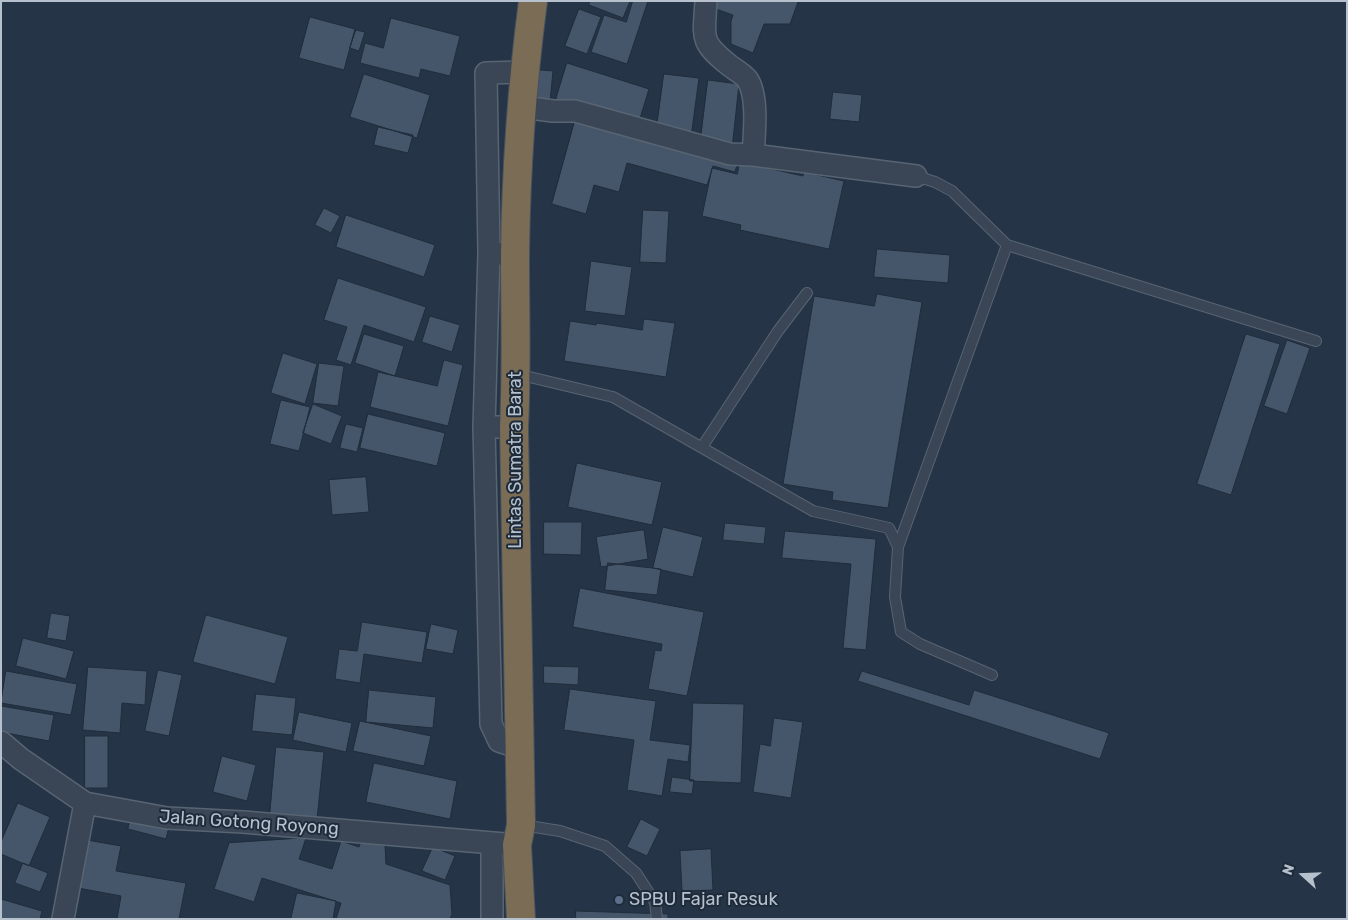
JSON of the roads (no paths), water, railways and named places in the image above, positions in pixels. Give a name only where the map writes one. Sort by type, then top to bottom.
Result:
[{"type":"highway","name":"Lintas Sumatra Barat","points":[[521,919],[510,838],[520,748],[514,427],[516,374],[502,254],[519,134],[533,1]]},
{"type":"street","points":[[706,1],[704,31],[706,42],[712,51],[747,79],[753,97],[755,118],[753,155]]},
{"type":"street","points":[[520,748],[499,740],[491,724],[484,427],[502,254],[486,73],[525,72]]},
{"type":"street","points":[[522,107],[553,111],[576,111],[710,150],[730,154],[753,155],[916,176]]},
{"type":"street","points":[[484,427],[514,427]]},
{"type":"street","name":"Jalan Gotong Royong","points":[[1,742],[27,764],[85,803],[167,818],[510,838]]},
{"type":"street","points":[[63,919],[85,803]]},
{"type":"street","points":[[492,919],[510,838]]},
{"type":"lane","points":[[916,176],[952,190],[1007,245],[1316,341]]},
{"type":"lane","points":[[992,675],[920,644],[901,632],[895,598],[898,547],[1007,245]]},
{"type":"lane","points":[[702,446],[778,331],[807,293]]},
{"type":"lane","points":[[516,374],[613,397],[702,446],[813,511],[889,528],[898,547]]},
{"type":"lane","points":[[510,838],[560,831],[604,846],[636,873],[656,902],[657,919]]},
{"type":"place","name":"SPBU Fajar Resuk","points":[[619,900]]}]
